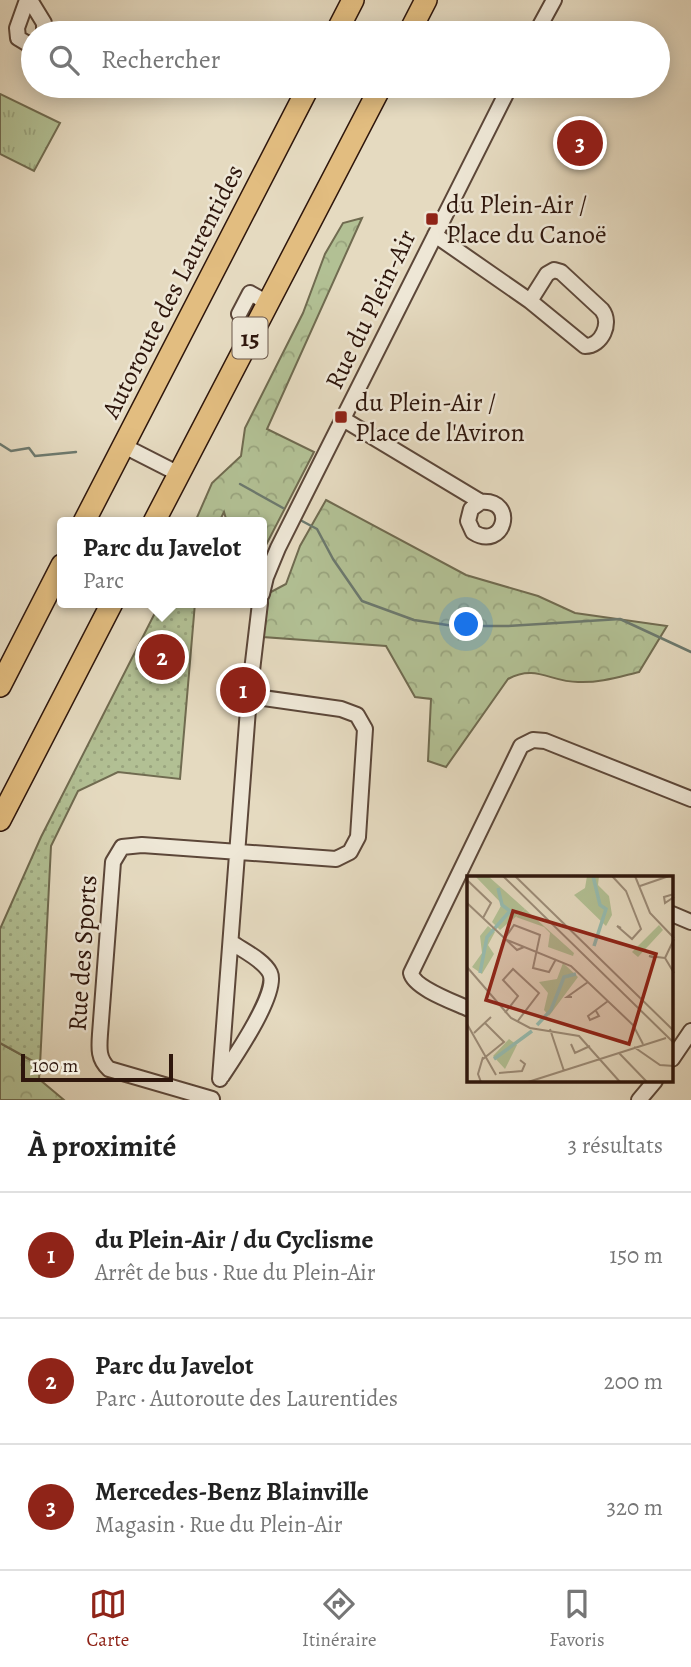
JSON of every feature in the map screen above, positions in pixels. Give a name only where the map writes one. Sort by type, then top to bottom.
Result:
[{"type":"highway","points":[[342,21],[353,0]]},
{"type":"highway","points":[[415,21],[426,0]]},
{"type":"highway","name":"Autoroute des Laurentides","points":[[88,517],[303,98]]},
{"type":"highway","name":"15","points":[[157,517],[375,98]]},
{"type":"highway","points":[[0,685],[57,575]]},
{"type":"highway","points":[[0,820],[110,608]]},
{"type":"street","points":[[29,0],[43,21]]},
{"type":"street","points":[[21,40],[18,38],[17,28],[29,0]]},
{"type":"street","points":[[543,21],[554,0]]},
{"type":"street","name":"Rue du Plein-Air","points":[[267,574],[504,98]]},
{"type":"street","points":[[435,235],[530,301],[585,346],[593,346],[598,342],[608,323],[602,310],[561,272],[554,270],[547,274],[530,301]]},
{"type":"street","points":[[239,314],[250,293],[268,303]]},
{"type":"street","points":[[343,419],[481,502]]},
{"type":"street","points":[[124,446],[179,474]]},
{"type":"street","points":[[220,1079],[249,696],[259,608]]},
{"type":"street","points":[[237,853],[336,859],[350,852],[358,837],[365,729],[358,715],[341,709],[249,696]]},
{"type":"street","points":[[467,1008],[418,984],[411,973],[521,746],[533,740],[545,741],[691,799]]},
{"type":"street","name":"Rue des Sports","points":[[211,1099],[109,1069],[102,1063],[100,1043],[113,862],[122,847],[142,845],[237,853]]},
{"type":"street","points":[[674,915],[691,922]]},
{"type":"street","points":[[211,1099],[272,988],[271,974],[264,966],[231,942]]},
{"type":"street","points":[[674,1056],[691,1031]]},
{"type":"street","points":[[639,1100],[654,1082]]},
{"type":"green space","points":[[0,94],[60,123],[34,171],[0,154]]},
{"type":"green space","points":[[362,218],[267,429],[314,452],[267,543],[267,517],[226,517],[224,512],[222,517],[197,517],[212,483],[241,456],[245,428],[303,313],[325,254],[343,223]]},
{"type":"green space","points":[[326,500],[466,575],[538,596],[575,613],[667,626],[639,672],[586,682],[568,681],[535,673],[508,679],[446,767],[428,761],[431,699],[415,697],[386,646],[263,637],[269,593],[286,584],[300,546]]},
{"type":"green space","points":[[157,608],[195,608],[180,779],[118,772],[78,791],[51,846],[40,1065],[0,1043],[0,929],[41,837]]},
{"type":"green space","points":[[0,1043],[40,1065],[39,1079],[64,1100],[0,1100]]},
{"type":"waterway","points":[[0,444],[11,451],[29,448],[35,456],[76,452]]},
{"type":"waterway","points":[[240,484],[283,508]]},
{"type":"waterway","points":[[302,521],[317,529],[333,559],[362,601],[414,620],[454,626],[508,626],[620,619],[691,652]]},
{"type":"place","name":"Mercedes-Benz Blainville","points":[[580,143]]},
{"type":"place","name":"du Plein-Air / Place du Canoë","points":[[432,219]]},
{"type":"place","name":"du Plein-Air / Place de l'Aviron","points":[[341,417]]},
{"type":"place","name":"Parc du Javelot","points":[[162,657]]},
{"type":"place","name":"du Plein-Air / du Cyclisme","points":[[243,690]]}]
